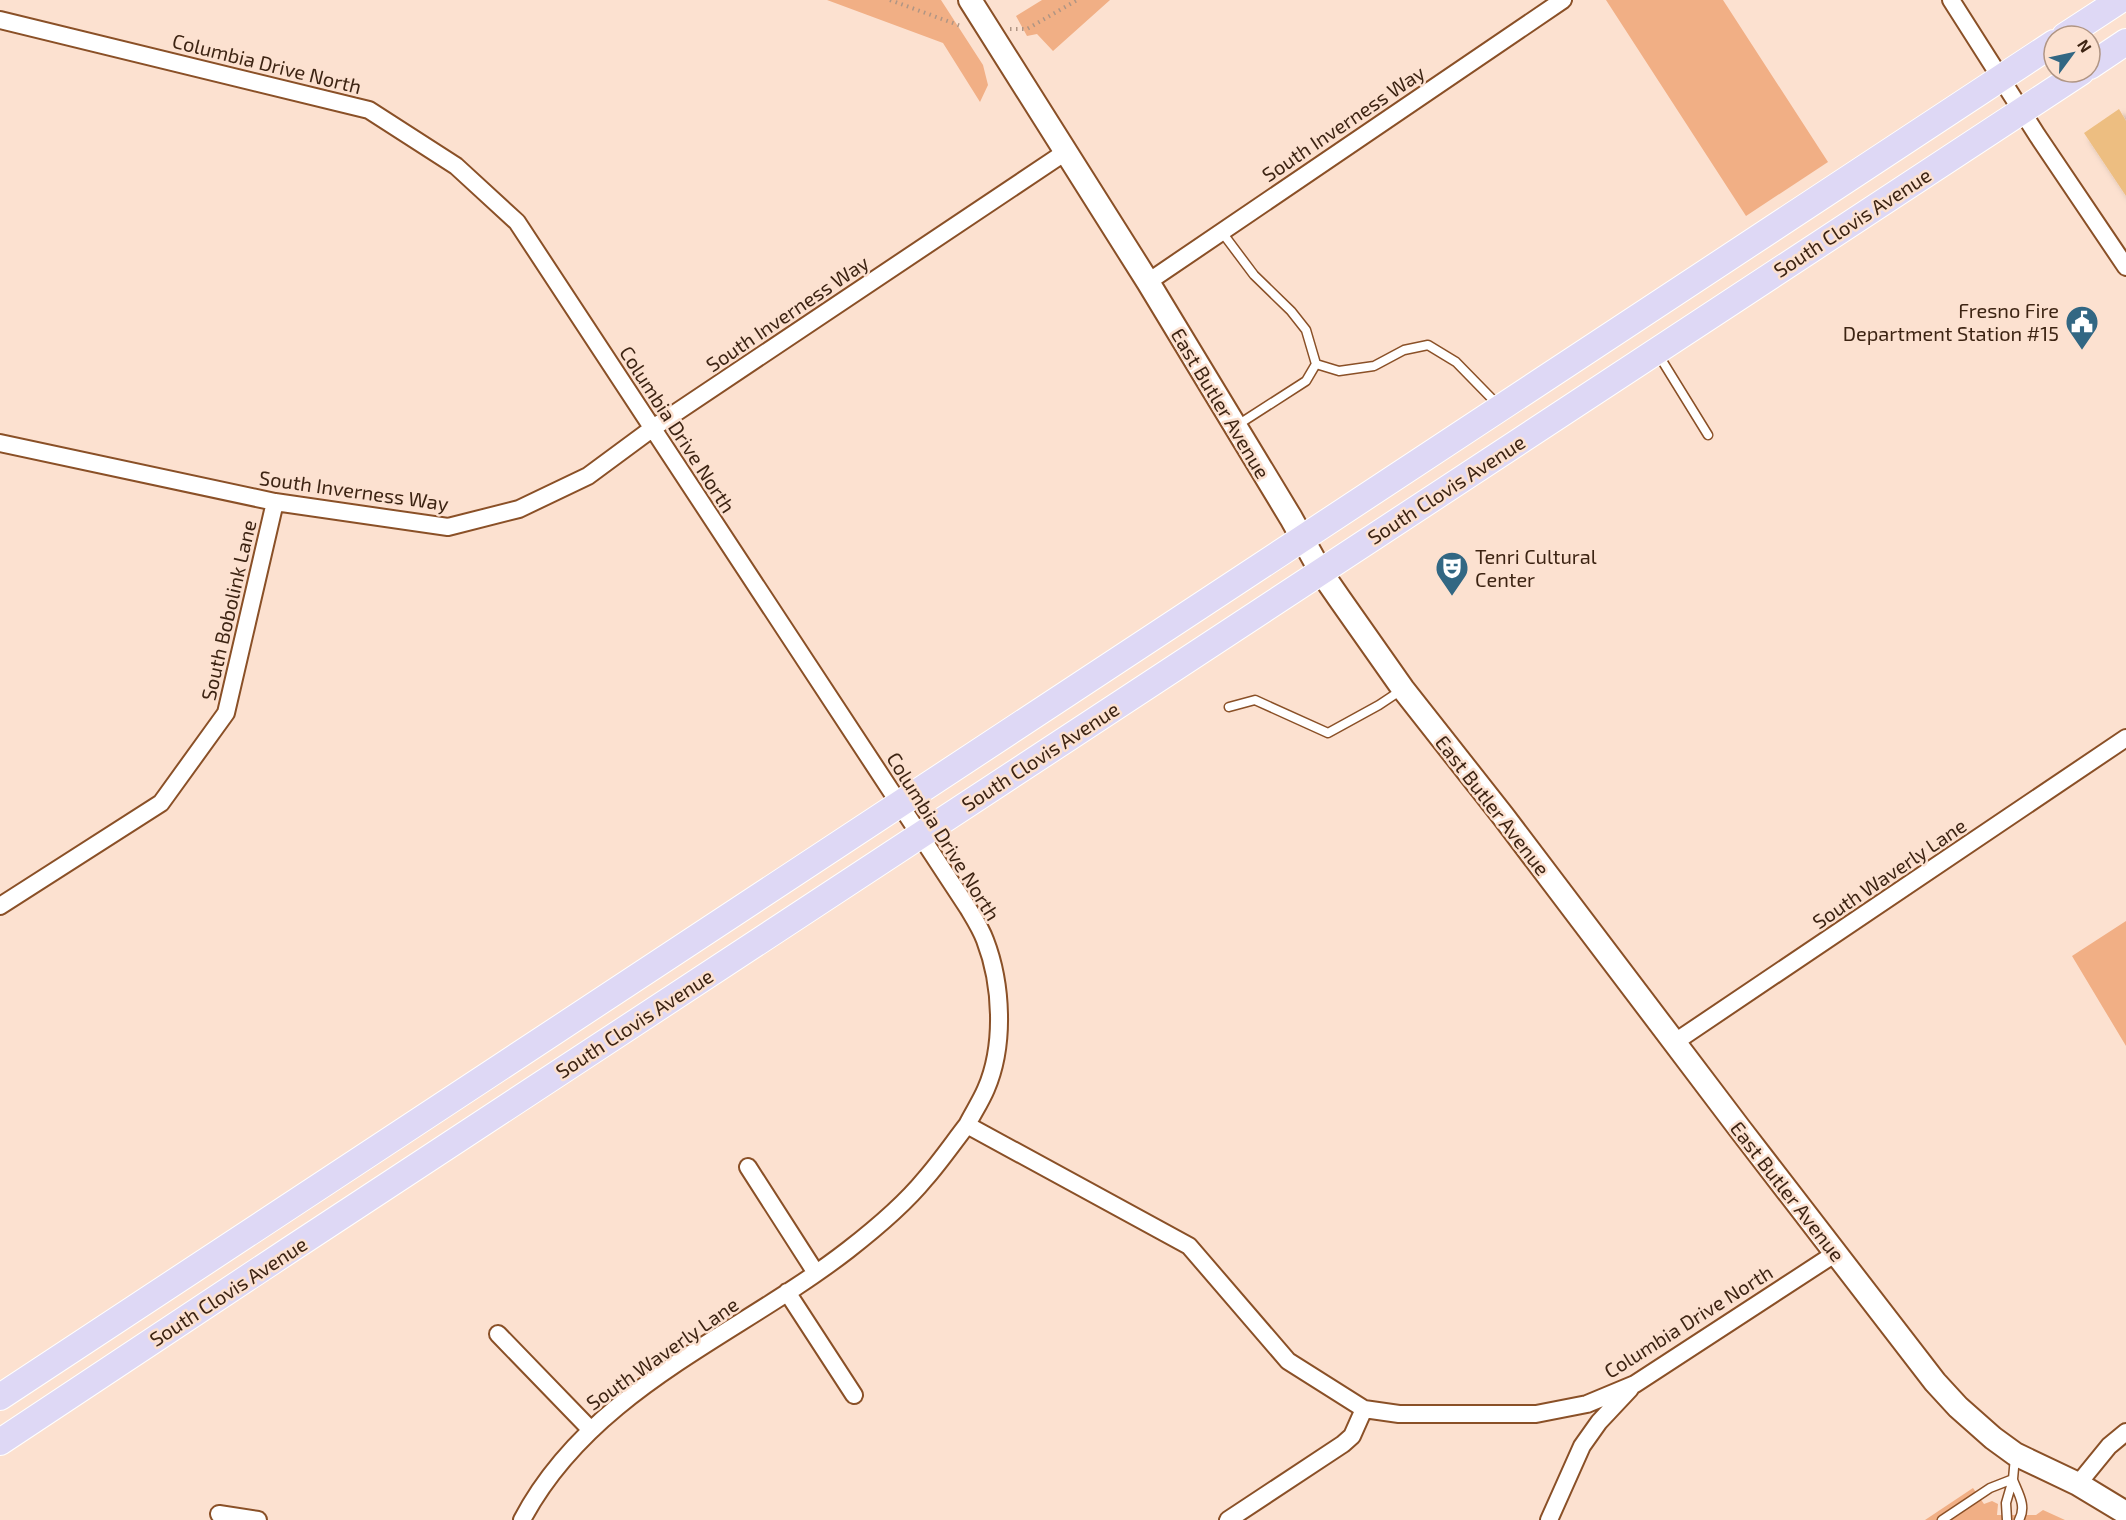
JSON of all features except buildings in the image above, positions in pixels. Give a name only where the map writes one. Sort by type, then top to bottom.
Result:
[{"type":"main road","points":[[2083,24],[2120,0]]},
{"type":"main road","points":[[2102,58],[2126,42]]},
{"type":"main road","name":"South Clovis Avenue","points":[[0,1396],[2042,51]]},
{"type":"main road","name":"South Clovis Avenue","points":[[0,1442],[2063,84]]},
{"type":"street","name":"East Butler Avenue","points":[[970,0],[1148,282],[1236,426],[1321,572],[1403,689],[1935,1382],[1976,1424],[2015,1454],[2078,1484],[2126,1513]]},
{"type":"street","name":"South Inverness Way","points":[[1148,282],[1563,0]]},
{"type":"street","points":[[1951,0],[2126,267]]},
{"type":"street","name":"Columbia Drive North","points":[[0,20],[369,110],[456,166],[517,222],[921,835],[985,939],[995,972],[1000,1010],[997,1048],[987,1088],[967,1125],[1189,1246],[1288,1361],[1364,1409],[1399,1414],[1536,1414],[1587,1404],[1635,1384],[1836,1253]]},
{"type":"street","name":"South Inverness Way","points":[[0,442],[275,502],[448,526],[519,509],[588,476],[653,428],[1067,151]]},
{"type":"street","name":"South Bobolink Lane","points":[[0,906],[161,803],[226,713],[275,502]]},
{"type":"street","name":"South Waverly Lane","points":[[1676,1042],[2126,738]]},
{"type":"street","name":"South Waverly Lane","points":[[528,1518],[566,1457],[590,1429],[640,1388],[816,1273],[878,1226],[924,1181],[967,1125]]},
{"type":"street","points":[[748,1167],[816,1273]]},
{"type":"street","points":[[787,1292],[854,1395]]},
{"type":"street","points":[[498,1334],[590,1429]]},
{"type":"street","points":[[1549,1520],[1582,1446],[1599,1422],[1635,1384]]},
{"type":"street","points":[[1228,1520],[1343,1444],[1352,1436],[1364,1409]]},
{"type":"street","points":[[2078,1484],[2109,1446],[2126,1432]]},
{"type":"street","points":[[219,1514],[258,1520]]},
{"type":"lane","points":[[1221,231],[1254,275],[1291,311],[1306,330],[1316,364],[1305,381],[1236,426]]},
{"type":"lane","points":[[1316,364],[1339,370],[1374,366],[1404,350],[1428,345],[1456,362],[1500,407]]},
{"type":"lane","points":[[1656,351],[1708,435]]},
{"type":"lane","points":[[1229,707],[1255,700],[1328,733],[1403,689]]},
{"type":"lane","points":[[2007,1520],[2006,1503],[2013,1479],[2015,1454]]},
{"type":"lane","points":[[1942,1520],[1990,1488],[2013,1479]]},
{"type":"lane","points":[[2013,1479],[2023,1503],[2022,1516],[2019,1520]]},
{"type":"path","points":[[890,0],[967,28],[988,29],[1027,29],[1077,0]]},
{"type":"shaded area","points":[[827,0],[941,0],[983,65],[988,85],[980,102],[943,43]]},
{"type":"shaded area","points":[[1042,0],[1110,0],[1053,51],[1037,34],[1027,36],[1016,16]]},
{"type":"shaded area","points":[[1606,0],[1723,0],[1828,162],[1746,216]]},
{"type":"shaded area","points":[[2126,921],[2126,1046],[2072,956]]},
{"type":"shaded area","points":[[1973,1488],[1984,1504],[1992,1501],[1998,1504],[1997,1515],[2036,1515],[2043,1510],[2065,1520],[1925,1520]]},
{"type":"place","name":"Fresno Fire Department Station #15","points":[[2082,351]]},
{"type":"place","name":"Tenri Cultural Center","points":[[1452,597]]}]
